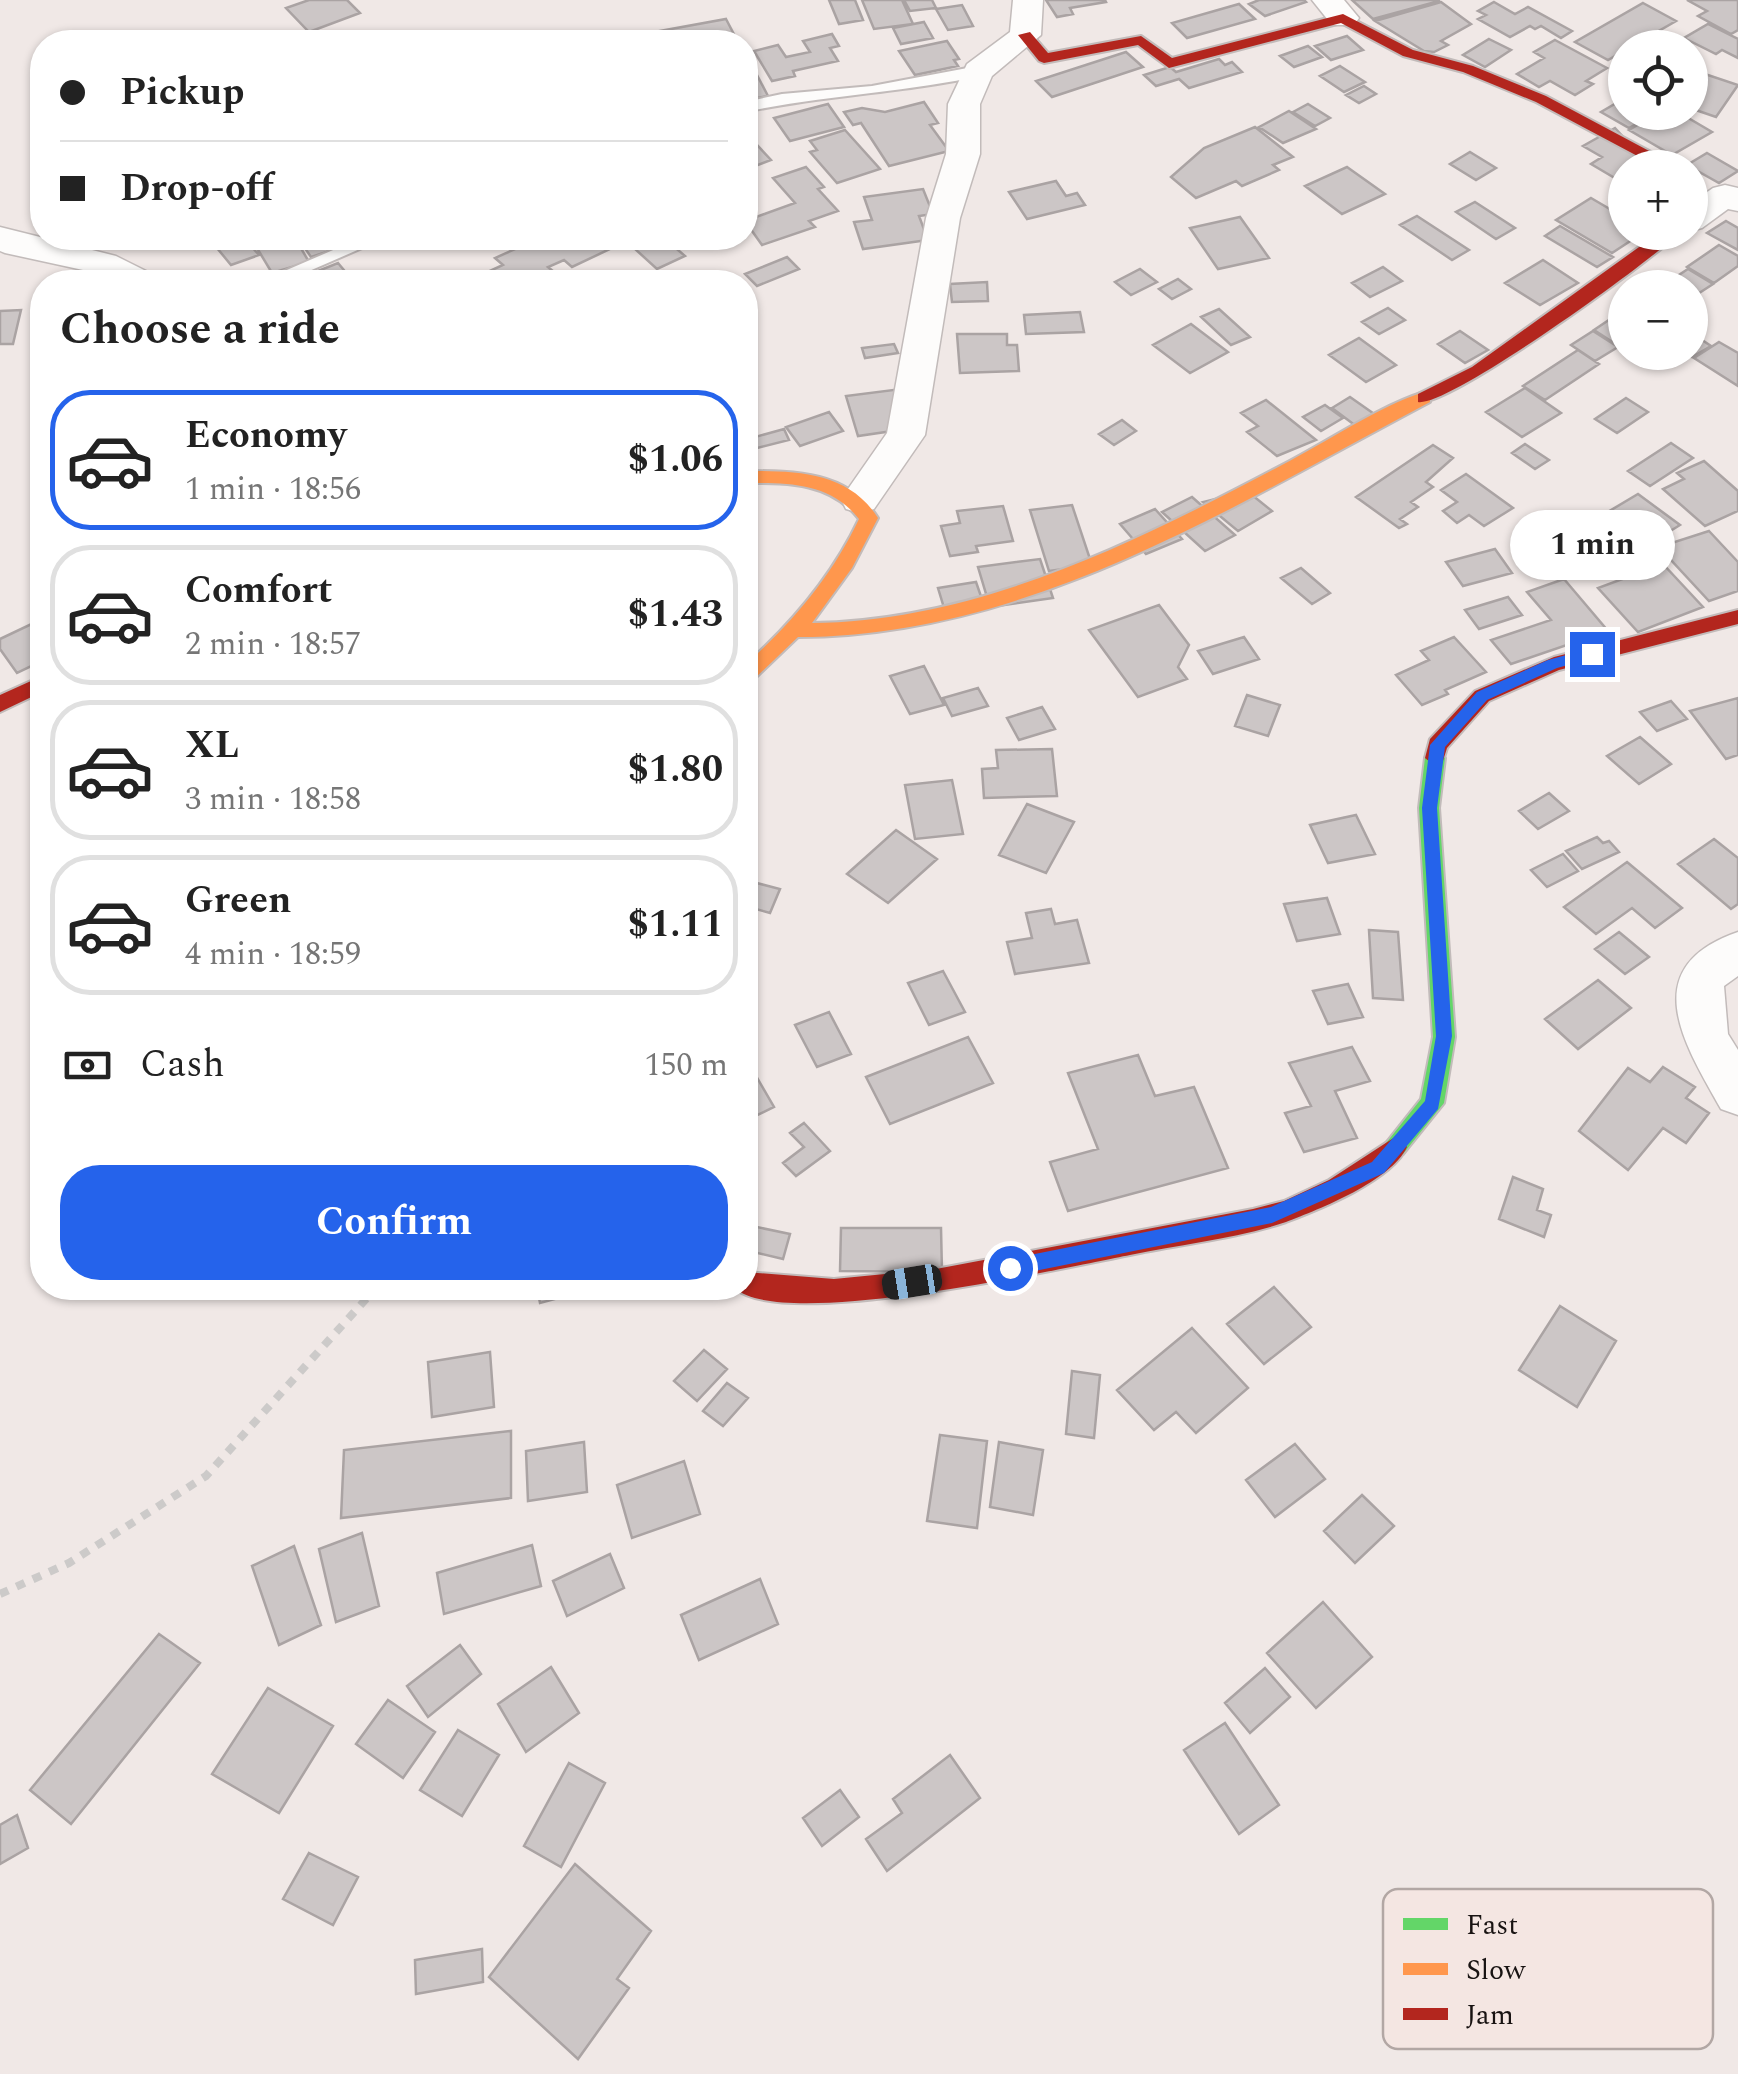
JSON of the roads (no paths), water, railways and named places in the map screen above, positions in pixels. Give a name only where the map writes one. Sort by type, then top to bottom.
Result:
[{"type":"street","points":[[860,499],[906,436],[944,218],[963,154],[964,104],[978,71],[1027,17],[1044,58],[1141,40],[1169,63],[1335,9],[1408,53],[1468,69],[1541,98],[1639,150]]},
{"type":"street","points":[[1708,185],[1732,198]]},
{"type":"street","points":[[1708,211],[1732,198]]},
{"type":"street","points":[[0,238],[30,245]]},
{"type":"street","points":[[54,250],[119,270]]},
{"type":"street","points":[[799,630],[873,628],[965,609],[1099,564],[1478,371],[1647,250]]},
{"type":"street","points":[[758,477],[817,479],[860,499],[869,518],[853,560],[799,630],[758,665]]},
{"type":"street","points":[[758,1286],[771,1289],[879,1287],[1042,1262],[1272,1215],[1378,1167],[1432,1104],[1444,1036],[1429,808],[1438,745],[1482,696],[1554,664],[1738,617]]},
{"type":"street","points":[[0,704],[30,689]]},
{"type":"street","points":[[1738,951],[1700,978],[1705,1037],[1738,1094]]},
{"type":"lane","points":[[758,104],[872,91],[978,71]]},
{"type":"lane","points":[[297,270],[347,250]]}]
